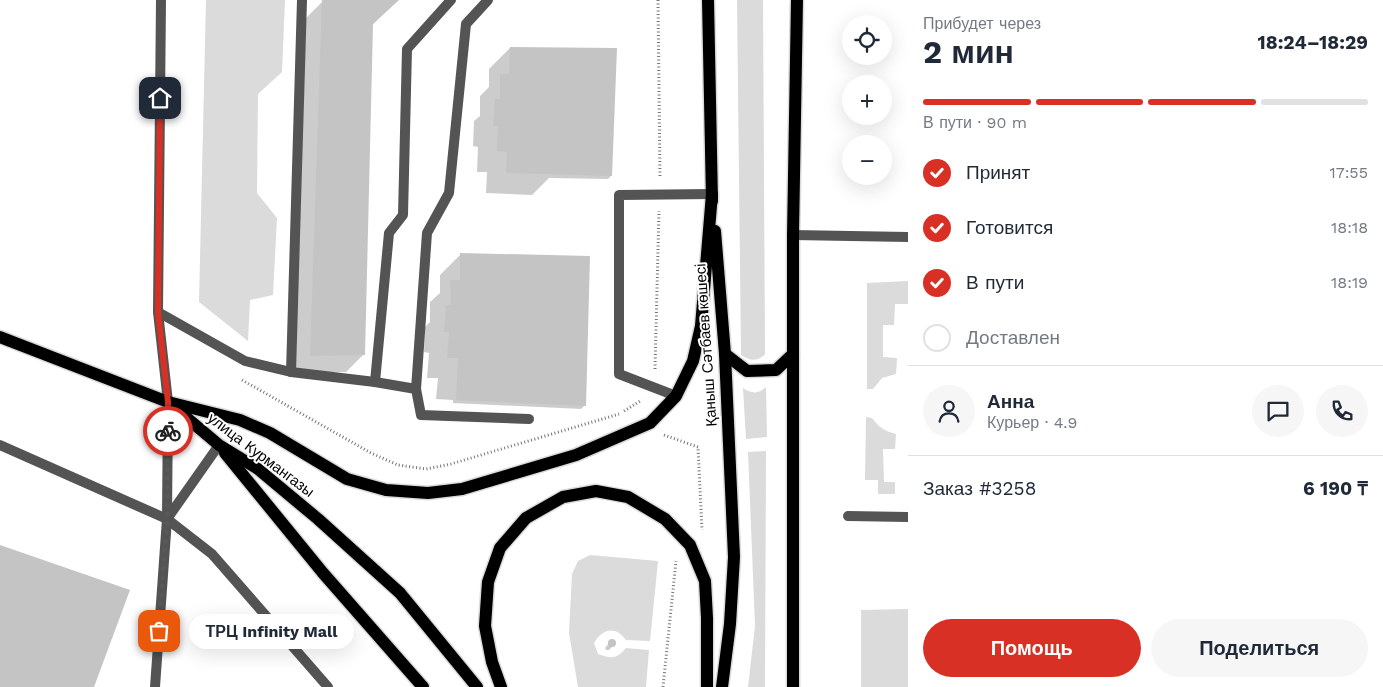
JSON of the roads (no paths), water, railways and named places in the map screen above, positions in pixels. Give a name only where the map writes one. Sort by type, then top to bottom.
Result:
[{"type":"main road","name":"Қаныш Сәтбаев көшесі","points":[[708,0],[712,194],[725,354],[734,557],[730,624],[722,687]]},
{"type":"main road","points":[[793,687],[793,234],[797,0]]},
{"type":"main road","points":[[168,402],[240,420],[270,433],[347,479],[386,490],[428,493],[462,489],[576,455],[650,423],[676,396],[693,361],[701,326],[712,194]]},
{"type":"main road","name":"улица Курмангазы","points":[[0,337],[168,402],[219,445],[258,469],[318,519],[400,593],[477,687]]},
{"type":"main road","points":[[725,354],[747,371],[776,370],[793,354]]},
{"type":"main road","points":[[219,445],[323,573],[423,687]]},
{"type":"main road","points":[[501,687],[492,662],[485,626],[488,582],[500,548],[526,518],[562,497],[596,491],[628,497],[665,519],[690,544],[705,581],[707,687]]},
{"type":"street","points":[[155,687],[167,520],[168,402],[158,312],[161,0]]},
{"type":"street","points":[[291,372],[302,0]]},
{"type":"street","points":[[375,382],[389,233],[403,216],[407,49],[451,0]]},
{"type":"street","points":[[488,0],[466,24],[449,193],[427,234],[416,389],[421,415],[529,418]]},
{"type":"street","points":[[676,396],[619,374],[619,195],[712,194]]},
{"type":"street","points":[[793,234],[908,237]]},
{"type":"street","points":[[158,312],[245,361],[291,372],[416,389]]},
{"type":"street","points":[[0,445],[167,520],[212,554],[328,687]]},
{"type":"street","points":[[167,520],[219,445]]},
{"type":"street","points":[[848,516],[908,517]]},
{"type":"place","name":"ТРЦ Infinity Mall","points":[[159,631]]}]
